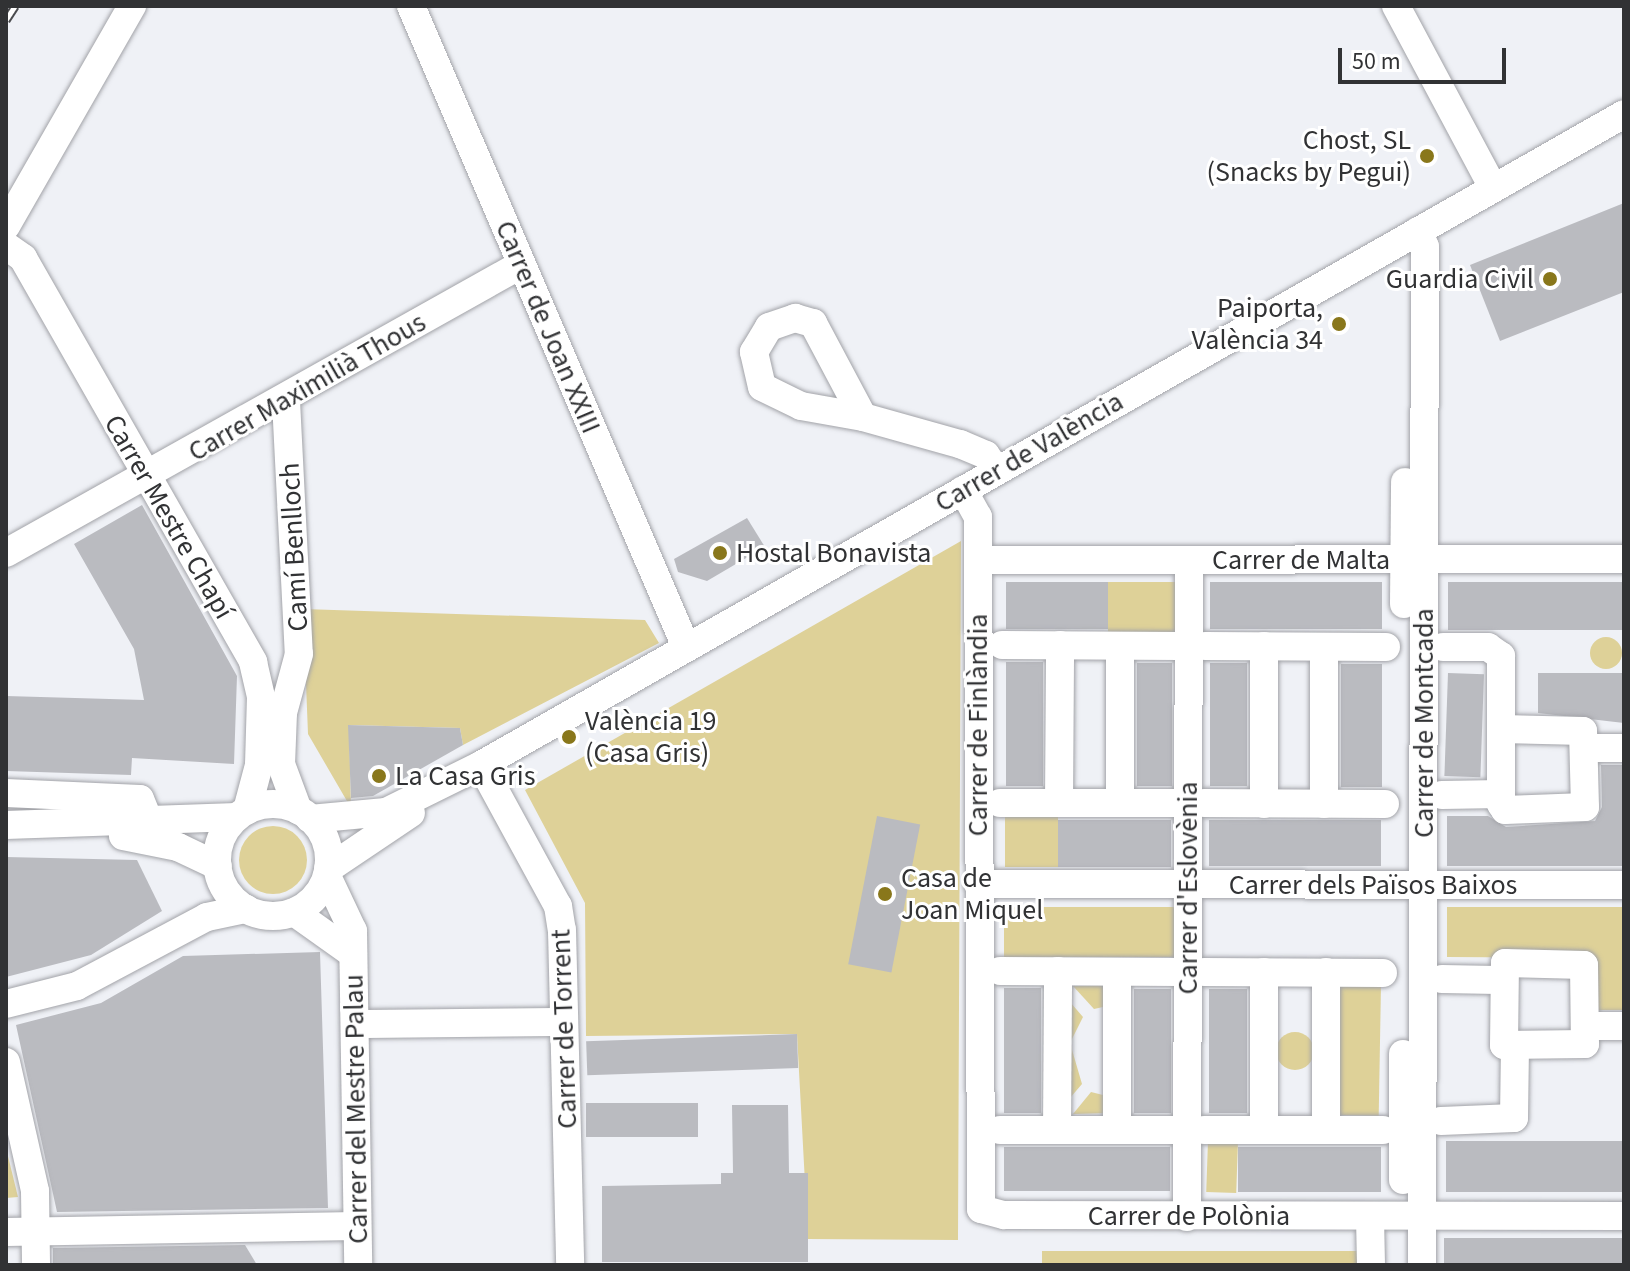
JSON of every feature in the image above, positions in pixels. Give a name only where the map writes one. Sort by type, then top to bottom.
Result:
[{"type":"street","points":[[6,226],[132,6]]},
{"type":"street","name":"Carrer de Joan XXIII","points":[[411,6],[686,647]]},
{"type":"street","points":[[1396,6],[1493,188]]},
{"type":"street","name":"Carrer de València","points":[[304,815],[386,812],[481,765],[1624,114]]},
{"type":"street","name":"Carrer de Montcada","points":[[1407,237],[1425,247],[1414,560],[1412,1217]]},
{"type":"street","name":"Carrer Mestre Chapí","points":[[6,246],[23,258],[145,479],[253,662],[261,697],[259,765],[242,814]]},
{"type":"street","name":"Carrer Maximilià Thous","points":[[6,553],[286,401],[522,264]]},
{"type":"street","name":"Camí Benlloch","points":[[286,401],[299,654],[289,692],[281,764],[304,815]]},
{"type":"street","points":[[863,417],[960,444],[986,455],[996,470]]},
{"type":"street","name":"Carrer de Finlàndia","points":[[963,490],[976,509],[978,560],[979,1205]]},
{"type":"street","name":"Carrer de Malta","points":[[978,560],[1624,559]]},
{"type":"street","name":"Carrer d'Eslovènia","points":[[1187,1217],[1189,560]]},
{"type":"street","points":[[1002,645],[1386,647]]},
{"type":"street","points":[[1059,803],[1060,645]]},
{"type":"street","points":[[1120,646],[1120,803]]},
{"type":"street","points":[[1264,646],[1264,804]]},
{"type":"street","points":[[1324,647],[1324,804]]},
{"type":"street","points":[[1443,647],[1488,647],[1501,656],[1501,794],[1508,810],[1582,810],[1586,748],[1579,729],[1502,729]]},
{"type":"street","points":[[1586,748],[1624,748]]},
{"type":"street","name":"Carrer de València","points":[[327,873],[481,765]]},
{"type":"street","name":"Carrer de Torrent","points":[[481,765],[558,906],[570,1265]]},
{"type":"street","points":[[6,793],[140,799],[150,824]]},
{"type":"street","points":[[1442,795],[1501,794]]},
{"type":"street","points":[[1000,803],[1175,803]]},
{"type":"street","points":[[1204,803],[1385,804]]},
{"type":"street","points":[[6,825],[150,824],[242,814],[273,804],[304,815],[326,842],[327,873],[294,912]]},
{"type":"street","points":[[242,814],[219,845],[218,866],[224,887],[246,909]]},
{"type":"street","points":[[58,826],[178,847],[218,866]]},
{"type":"street","name":"Carrer del Mestre Palau","points":[[327,873],[353,931],[358,1265]]},
{"type":"street","name":"Carrer dels Països Baixos","points":[[978,884],[1624,885]]},
{"type":"street","points":[[6,1004],[77,986],[207,917],[246,909],[294,912],[353,954]]},
{"type":"street","points":[[1505,963],[1582,964],[1586,1026],[1582,1046],[1515,1046],[1500,1039],[1500,980],[1505,963]]},
{"type":"street","points":[[1000,971],[1383,973]]},
{"type":"street","points":[[1057,1130],[1058,971]]},
{"type":"street","points":[[1117,972],[1117,1130]]},
{"type":"street","points":[[1264,972],[1264,1130]]},
{"type":"street","points":[[1326,972],[1326,1130]]},
{"type":"street","points":[[1442,979],[1500,980]]},
{"type":"street","points":[[356,1024],[564,1022]]},
{"type":"street","points":[[1586,1026],[1624,1026]]},
{"type":"street","points":[[1441,1121],[1514,1118],[1515,1046]]},
{"type":"street","points":[[6,1062],[36,1230],[36,1265]]},
{"type":"street","points":[[1000,1130],[1383,1130]]},
{"type":"street","name":"Carrer de Polònia","points":[[979,1205],[991,1215],[1624,1216]]},
{"type":"street","points":[[1370,1217],[1371,1265]]},
{"type":"street","points":[[1403,1265],[1412,1217]]},
{"type":"street","points":[[1412,1217],[1422,1265]]},
{"type":"street","points":[[6,1232],[357,1226]]},
{"type":"shaded area","points":[[961,541],[958,1240],[808,1239],[797,1034],[586,1036],[585,903],[525,790]]},
{"type":"shaded area","points":[[1108,582],[1176,582],[1176,633],[1108,633]]},
{"type":"shaded area","points":[[303,609],[645,620],[659,643],[463,745],[460,728],[349,725],[351,808],[308,734]]},
{"type":"shaded area","points":[[1606,637],[1617,642],[1622,653],[1617,664],[1606,669],[1595,664],[1590,653],[1595,642]]},
{"type":"shaded area","points":[[1005,816],[1058,816],[1058,867],[1005,867]]},
{"type":"shaded area","points":[[266,826],[280,826],[292,831],[302,841],[307,860],[302,879],[292,889],[280,894],[266,894],[254,889],[244,879],[239,867],[239,853],[244,841],[254,831]]},
{"type":"shaded area","points":[[1004,907],[1175,907],[1175,957],[1004,957]]},
{"type":"shaded area","points":[[1447,907],[1624,907],[1624,1010],[1592,1010],[1592,958],[1447,957]]},
{"type":"shaded area","points":[[1331,984],[1381,985],[1379,1116],[1329,1115]]},
{"type":"shaded area","points":[[1112,985],[1112,1005],[1094,1009],[1073,986]]},
{"type":"shaded area","points":[[1064,995],[1083,1017],[1070,1043],[1082,1084],[1064,1105]]},
{"type":"shaded area","points":[[1295,1032],[1309,1037],[1314,1051],[1309,1065],[1295,1070],[1281,1065],[1276,1051],[1281,1037]]},
{"type":"shaded area","points":[[1091,1092],[1111,1097],[1111,1113],[1073,1114]]},
{"type":"shaded area","points":[[1208,1141],[1238,1142],[1236,1193],[1206,1192]]},
{"type":"shaded area","points":[[6,1148],[18,1197],[6,1198]]},
{"type":"shaded area","points":[[1042,1251],[1363,1251],[1363,1265],[1042,1265]]},
{"type":"building","name":"Guardia Civil","points":[[1624,203],[1624,292],[1500,341],[1470,265]]},
{"type":"building","points":[[142,505],[237,676],[234,764],[132,758],[131,775],[6,771],[6,696],[144,700],[134,649],[74,544]]},
{"type":"building","name":"Hostal Bonavista","points":[[747,518],[765,547],[707,581],[678,572],[674,559]]},
{"type":"building","points":[[1006,582],[1108,582],[1108,629],[1006,629]]},
{"type":"building","points":[[1210,582],[1382,582],[1382,629],[1210,629]]},
{"type":"building","points":[[1448,582],[1624,582],[1624,630],[1448,630]]},
{"type":"building","points":[[1006,662],[1043,662],[1043,786],[1006,786]]},
{"type":"building","points":[[1137,663],[1172,663],[1172,786],[1137,786]]},
{"type":"building","points":[[1210,663],[1247,663],[1247,786],[1210,786]]},
{"type":"building","points":[[1341,664],[1382,664],[1382,787],[1341,787]]},
{"type":"building","points":[[1448,673],[1484,674],[1480,777],[1444,776]]},
{"type":"building","points":[[1538,673],[1624,673],[1624,723],[1538,713]]},
{"type":"building","name":"La Casa Gris","points":[[348,725],[460,728],[463,745],[373,796],[351,798]]},
{"type":"building","points":[[1601,765],[1624,765],[1624,866],[1447,866],[1447,816],[1488,816],[1506,827],[1595,821],[1602,807]]},
{"type":"building","name":"Casa de Joan Miquel","points":[[877,816],[920,824],[891,973],[848,964]]},
{"type":"building","points":[[1058,820],[1171,820],[1171,867],[1058,867]]},
{"type":"building","points":[[1209,820],[1381,820],[1381,866],[1209,866]]},
{"type":"building","points":[[6,857],[137,860],[162,911],[91,955],[6,977]]},
{"type":"building","points":[[320,952],[328,1208],[57,1212],[16,1025],[101,1003],[183,956]]},
{"type":"building","points":[[1004,988],[1041,988],[1041,1113],[1004,1113]]},
{"type":"building","points":[[1134,989],[1171,989],[1171,1113],[1134,1113]]},
{"type":"building","points":[[1209,989],[1247,989],[1247,1113],[1209,1113]]},
{"type":"building","points":[[797,1034],[798,1068],[587,1075],[586,1041]]},
{"type":"building","points":[[586,1103],[698,1103],[698,1137],[586,1137]]},
{"type":"building","points":[[732,1105],[788,1105],[789,1173],[808,1173],[808,1262],[602,1262],[602,1186],[721,1184],[721,1173],[733,1173]]},
{"type":"building","points":[[1446,1141],[1624,1141],[1624,1192],[1446,1192]]},
{"type":"building","points":[[1004,1147],[1170,1147],[1170,1191],[1004,1191]]},
{"type":"building","points":[[1238,1147],[1381,1147],[1381,1192],[1238,1192]]},
{"type":"building","points":[[1444,1238],[1624,1238],[1624,1265],[1444,1265]]},
{"type":"building","points":[[245,1245],[257,1265],[53,1265],[53,1248]]},
{"type":"railway","points":[[6,20],[15,6]]},
{"type":"place","name":"Chost, SL (Snacks by Pegui)","points":[[1427,156]]},
{"type":"place","name":"Guardia Civil","points":[[1550,279]]},
{"type":"place","name":"Paiporta, València 34","points":[[1339,324]]},
{"type":"place","name":"Hostal Bonavista","points":[[720,553]]},
{"type":"place","name":"València 19 (Casa Gris)","points":[[569,737]]},
{"type":"place","name":"La Casa Gris","points":[[379,776]]},
{"type":"place","name":"Casa de Joan Miquel","points":[[885,894]]}]
